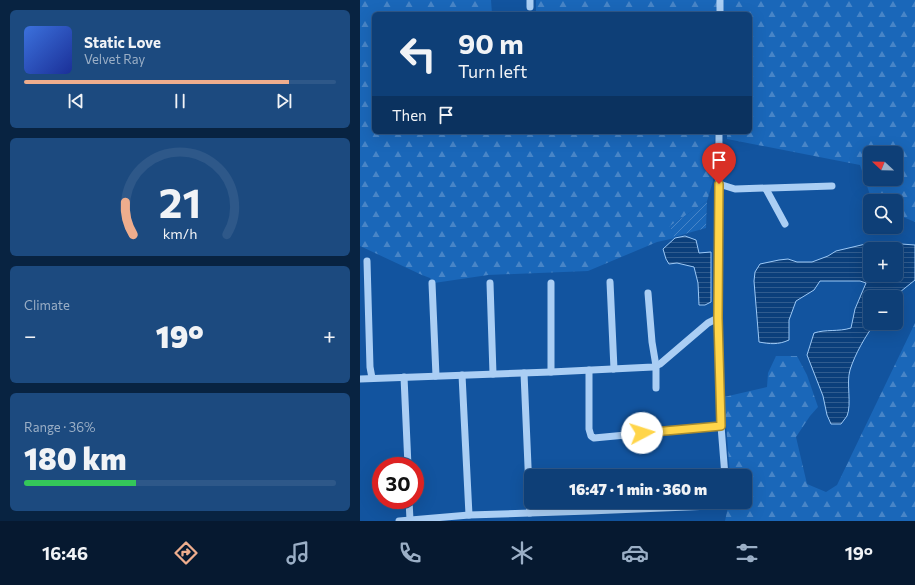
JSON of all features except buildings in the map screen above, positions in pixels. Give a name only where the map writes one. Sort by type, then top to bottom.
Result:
[{"type":"street","points":[[720,0],[720,12]]},
{"type":"street","points":[[719,134],[718,318],[724,469]]},
{"type":"street","points":[[719,184],[735,189],[832,186]]},
{"type":"street","points":[[766,189],[785,224]]},
{"type":"street","points":[[367,261],[370,367],[372,378]]},
{"type":"street","points":[[490,282],[493,374]]},
{"type":"street","points":[[610,282],[614,369]]},
{"type":"street","points":[[432,283],[436,376]]},
{"type":"street","points":[[551,283],[551,372]]},
{"type":"street","points":[[648,293],[652,342],[656,366],[656,388]]},
{"type":"street","points":[[360,379],[551,372],[656,366],[708,324],[718,318]]},
{"type":"street","points":[[589,370],[590,429],[591,436],[594,438],[721,426]]},
{"type":"street","points":[[524,373],[530,513]]},
{"type":"street","points":[[462,375],[469,514]]},
{"type":"street","points":[[404,377],[408,457]]},
{"type":"street","points":[[409,509],[410,520]]},
{"type":"street","points":[[399,521],[469,514],[634,509]]},
{"type":"green space","points":[[360,0],[491,0],[492,12],[372,12],[372,134],[715,134],[713,181],[707,201],[670,226],[675,238],[657,242],[588,271],[488,275],[434,283],[430,278],[360,246]]},
{"type":"green space","points":[[536,0],[717,0],[717,12],[536,12]]},
{"type":"green space","points":[[723,0],[915,0],[915,222],[903,217],[903,194],[870,194],[867,186],[903,186],[903,146],[863,146],[863,174],[860,165],[727,139],[727,134],[752,134],[752,12],[723,12]]},
{"type":"green space","points":[[707,201],[706,228],[674,237],[670,226]]},
{"type":"green space","points":[[915,323],[915,521],[725,521],[728,509],[752,509],[752,469],[729,469],[724,397],[767,387],[768,373],[776,356],[797,356],[807,375],[818,407],[796,437],[807,484],[826,492],[837,485]]},
{"type":"shaded area","points":[[685,236],[696,240],[699,253],[711,252],[711,302],[705,305],[699,305],[698,283],[694,267],[677,263],[669,264],[663,249],[675,238]]},
{"type":"shaded area","points":[[903,244],[915,245],[915,280],[902,290],[863,290],[866,283],[863,282],[903,282]]},
{"type":"shaded area","points":[[863,245],[863,282],[820,281],[814,290],[796,301],[789,320],[789,340],[781,343],[770,344],[759,342],[754,281],[755,272],[760,264],[788,259],[797,262],[812,262],[828,256],[836,251]]},
{"type":"shaded area","points":[[863,290],[863,330],[871,330],[850,370],[849,406],[847,416],[841,424],[831,424],[827,415],[823,396],[807,355],[814,333],[851,328],[855,309]]},
{"type":"route","points":[[642,433],[721,426],[718,318],[719,184]]}]
